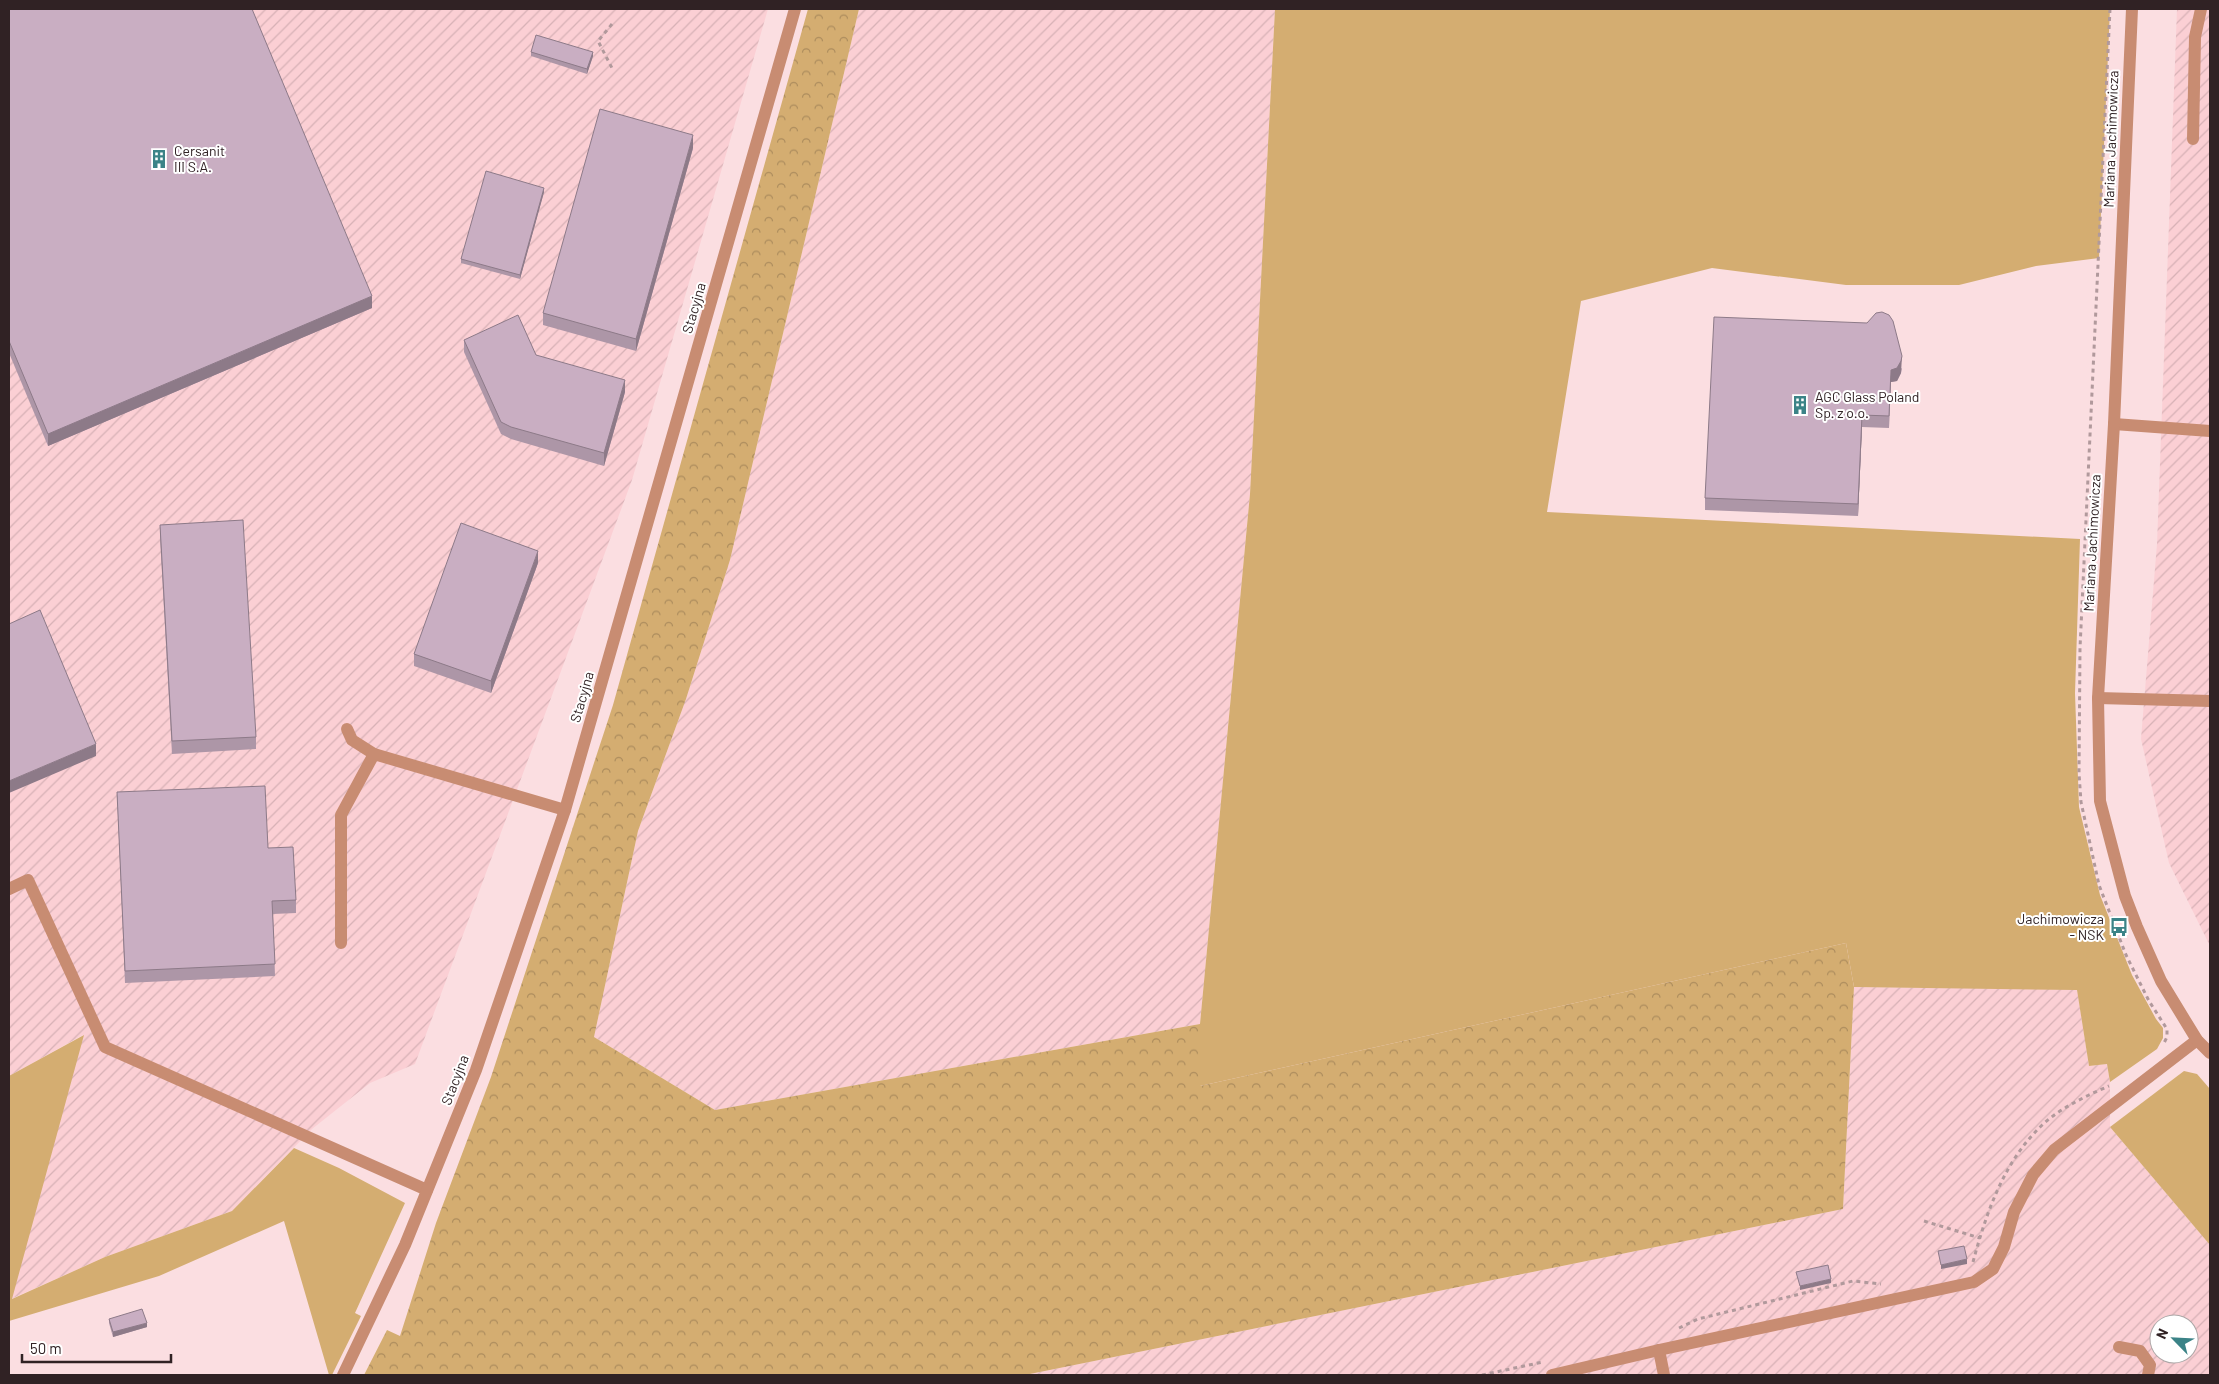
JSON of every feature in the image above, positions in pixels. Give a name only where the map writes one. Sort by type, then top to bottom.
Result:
[{"type":"street","name":"Stacyjna","points":[[343,1375],[405,1245],[476,1070],[565,810],[795,9]]},
{"type":"street","name":"Mariana Jachimowicza","points":[[2132,9],[2114,424],[2098,698],[2100,801],[2125,896],[2162,981],[2198,1040],[2210,1053]]},
{"type":"street","points":[[2193,139],[2195,37],[2201,9]]},
{"type":"street","points":[[2114,424],[2210,431]]},
{"type":"street","points":[[2098,698],[2210,701]]},
{"type":"street","points":[[347,729],[352,740],[374,754],[565,810]]},
{"type":"street","points":[[341,943],[341,815],[374,754]]},
{"type":"street","points":[[9,889],[28,880],[105,1047],[427,1190]]},
{"type":"street","points":[[1552,1375],[1974,1282],[1993,1269],[2004,1247],[2014,1212],[2033,1175],[2054,1150],[2198,1040]]},
{"type":"street","points":[[2119,1347],[2140,1351],[2150,1365],[2148,1375]]},
{"type":"street","points":[[1659,1350],[1664,1375]]},
{"type":"path","points":[[2110,9],[2080,648],[2080,773],[2083,811],[2099,885],[2126,955],[2149,1001],[2167,1029],[2167,1037],[2162,1048]]},
{"type":"path","points":[[612,24],[598,41],[613,70]]},
{"type":"path","points":[[1973,1264],[1980,1238],[2016,1154],[2028,1139],[2050,1119],[2077,1100],[2115,1082]]},
{"type":"path","points":[[1924,1221],[1980,1238]]},
{"type":"path","points":[[1674,1330],[1698,1319],[1853,1281],[1888,1285]]},
{"type":"path","points":[[1482,1375],[1545,1362]]},
{"type":"shaded area","points":[[9,9],[768,9],[632,480],[415,1064],[370,1083],[312,1129],[232,1211],[105,1257],[11,1299],[83,1035],[9,1076]]},
{"type":"shaded area","points":[[859,9],[1275,9],[1250,494],[1200,1024],[715,1110],[594,1037],[638,831],[686,699],[730,560]]},
{"type":"shaded area","points":[[2177,9],[2210,9],[2210,946],[2169,863],[2141,739],[2157,544]]},
{"type":"shaded area","points":[[1854,987],[2077,989],[2089,1066],[2107,1064],[2110,1082],[2110,1127],[2210,1245],[2210,1375],[1025,1375],[1843,1209]]},
{"type":"green space","points":[[808,9],[859,9],[730,560],[686,699],[638,831],[594,1037],[715,1110],[1200,1024],[1200,1086],[1846,943],[1854,987],[1843,1209],[1025,1375],[364,1375],[387,1330],[400,1336],[436,1223],[491,1077],[613,705]]},
{"type":"green space","points":[[1275,9],[2110,9],[2099,258],[2036,266],[1959,285],[1846,285],[1712,268],[1581,301],[1547,512],[2080,539],[2075,693],[2079,807],[2100,895],[2132,975],[2163,1028],[2163,1038],[2157,1049],[2110,1082],[2107,1064],[2089,1066],[2077,990],[1854,987],[1846,943],[1200,1086],[1200,1024],[1250,494]]},
{"type":"green space","points":[[84,1035],[12,1299],[105,1257],[232,1211],[294,1148],[339,1168],[405,1203],[355,1313],[361,1316],[332,1375],[329,1375],[284,1221],[159,1276],[9,1321],[9,1076]]},
{"type":"green space","points":[[2184,1071],[2197,1074],[2210,1089],[2210,1245],[2110,1127]]},
{"type":"building","name":"Cersanit III S.A.","points":[[9,9],[252,9],[372,296],[48,434],[9,341]]},
{"type":"building","points":[[536,35],[593,52],[587,69],[531,52]]},
{"type":"building","points":[[600,109],[693,135],[636,339],[543,313]]},
{"type":"building","points":[[486,171],[544,188],[520,275],[461,259]]},
{"type":"building","name":"AGC Glass Poland Sp. z o.o.","points":[[1882,312],[1889,315],[1893,321],[1902,356],[1897,368],[1891,370],[1889,416],[1862,415],[1858,504],[1705,498],[1714,317],[1867,323],[1876,313]]},
{"type":"building","points":[[518,315],[536,355],[625,380],[604,453],[511,427],[501,422],[464,340]]},
{"type":"building","points":[[243,520],[256,737],[172,741],[160,525]]},
{"type":"building","points":[[461,523],[538,551],[491,681],[414,654]]},
{"type":"building","points":[[40,610],[96,744],[9,781],[9,624]]},
{"type":"building","points":[[265,786],[268,848],[293,847],[296,900],[272,901],[275,964],[125,971],[117,792]]},
{"type":"building","points":[[1964,1246],[1967,1259],[1941,1265],[1938,1251]]},
{"type":"building","points":[[1828,1265],[1831,1279],[1800,1286],[1796,1272]]},
{"type":"building","points":[[142,1309],[147,1323],[113,1332],[109,1319]]},
{"type":"place","name":"Cersanit III S.A.","points":[[159,159]]},
{"type":"place","name":"AGC Glass Poland Sp. z o.o.","points":[[1800,405]]},
{"type":"place","name":"Jachimowicza - NSK","points":[[2119,927]]}]
